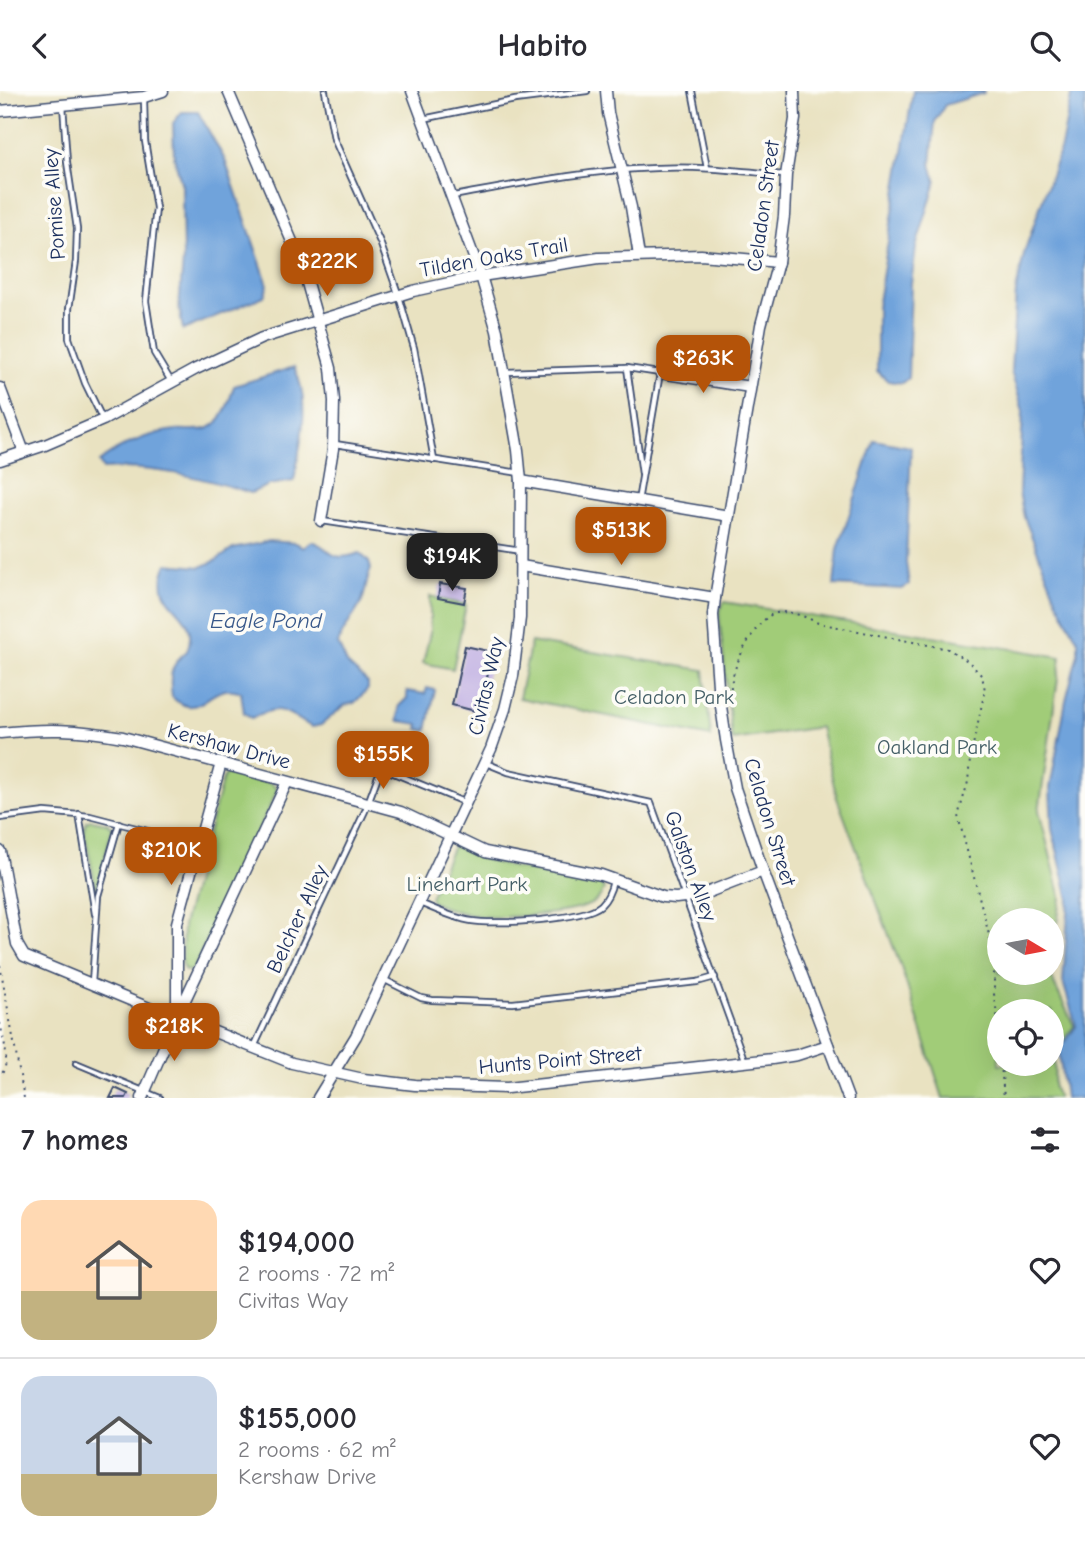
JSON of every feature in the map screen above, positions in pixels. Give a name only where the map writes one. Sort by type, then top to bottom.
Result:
[{"type":"street","points":[[0,111],[124,95],[144,97],[163,91]]},
{"type":"street","points":[[228,91],[302,265],[331,368],[334,401],[333,444],[321,521]]},
{"type":"street","name":"Civitas Way","points":[[318,1098],[356,1036],[485,762],[505,709],[513,676],[520,618],[521,477],[497,331],[481,275],[412,91]]},
{"type":"street","points":[[606,91],[608,113],[639,256]]},
{"type":"street","name":"Celadon Street","points":[[794,91],[795,119],[786,175],[785,216],[778,262],[761,325],[715,598],[714,645],[735,788],[763,871],[848,1098]]},
{"type":"street","name":"Tilden Oaks Trail","points":[[0,460],[103,420],[262,338],[399,296],[481,275],[536,265],[639,256],[701,255],[778,262]]},
{"type":"street","points":[[660,373],[750,387]]},
{"type":"street","points":[[0,388],[24,452]]},
{"type":"street","points":[[521,477],[729,516]]},
{"type":"street","points":[[522,566],[715,598]]},
{"type":"street","name":"Kershaw Drive","points":[[0,733],[76,729],[123,737],[401,812],[485,852],[614,880],[663,897],[685,898],[701,895],[763,871]]},
{"type":"street","points":[[177,1017],[177,923],[221,764]]},
{"type":"street","points":[[144,1095],[177,1017],[287,782]]},
{"type":"street","name":"Hunts Point Street","points":[[0,851],[17,944],[22,954],[166,1015],[292,1063],[333,1073],[415,1085],[508,1093],[797,1055],[828,1045]]},
{"type":"lane","points":[[325,91],[334,139],[380,242],[399,296],[414,348],[434,460]]},
{"type":"lane","points":[[421,119],[536,94],[587,91]]},
{"type":"lane","points":[[692,91],[706,168]]},
{"type":"lane","points":[[144,97],[145,141],[156,208],[146,301],[155,353],[172,383]]},
{"type":"lane","name":"Pomise Alley","points":[[63,104],[67,162],[77,229],[76,261],[69,309],[69,338],[85,383],[103,420]]},
{"type":"lane","points":[[452,196],[533,181],[622,170],[706,168],[786,175]]},
{"type":"lane","points":[[505,372],[626,367],[660,373],[638,501]]},
{"type":"lane","points":[[626,367],[643,475]]},
{"type":"lane","points":[[333,444],[521,477]]},
{"type":"lane","points":[[321,521],[521,551]]},
{"type":"lane","name":"Galston Alley","points":[[485,762],[509,772],[651,803],[745,1062]]},
{"type":"lane","name":"Belcher Alley","points":[[253,1048],[368,803],[378,776],[391,772],[467,803]]},
{"type":"lane","points":[[0,818],[45,812],[79,814],[199,844]]},
{"type":"lane","points":[[79,814],[95,916]]},
{"type":"lane","points":[[92,984],[98,896],[119,823]]},
{"type":"lane","points":[[419,903],[456,918],[500,923],[581,914],[600,907],[609,895],[614,880]]},
{"type":"lane","points":[[383,979],[421,998],[513,1003],[697,982],[715,977]]},
{"type":"lane","points":[[76,1063],[144,1095],[160,1098]]},
{"type":"path","points":[[733,702],[732,678],[743,650],[761,620],[774,613],[806,617],[818,624],[948,649],[961,655],[982,676],[985,690],[970,759],[968,782],[958,816],[994,954],[995,999]]},
{"type":"path","points":[[0,965],[24,1098]]},
{"type":"path","points":[[0,1023],[7,1063],[0,1076]]},
{"type":"path","points":[[1003,1076],[1004,1098]]},
{"type":"green space","points":[[430,596],[466,605],[453,669],[423,663],[430,633]]},
{"type":"green space","name":"Oakland Park","points":[[724,602],[1061,657],[1039,811],[1061,898],[1059,908],[987,908],[987,985],[1055,985],[1061,999],[987,999],[987,1076],[1054,1076],[1054,1088],[1058,1098],[943,1098],[901,967],[837,798],[820,727],[732,740],[719,613]]},
{"type":"green space","name":"Celadon Park","points":[[531,642],[704,670],[711,737],[519,698]]},
{"type":"green space","points":[[227,773],[270,783],[277,791],[193,970],[185,971],[182,965],[183,925],[223,778]]},
{"type":"green space","points":[[91,820],[107,823],[112,828],[96,889],[84,830],[86,822]]},
{"type":"green space","name":"Linehart Park","points":[[453,846],[509,866],[595,882],[601,884],[604,889],[599,898],[590,904],[562,912],[489,917],[455,911],[432,902],[430,897]]},
{"type":"green space","name":"Oakland Park","points":[[1064,1005],[1074,1026],[1064,1039]]},
{"type":"water","points":[[913,91],[984,93],[945,105],[935,121],[931,164],[936,182],[916,247],[911,283],[908,378],[902,383],[888,381],[877,371],[877,308]]},
{"type":"water","points":[[1072,91],[1085,91],[1085,1098],[1065,1098],[1062,1076],[1064,1044],[1076,1026],[1064,985],[1069,899],[1052,829],[1050,788],[1066,700],[1078,653],[1078,641],[1057,601],[1024,517],[1019,492],[1023,411],[1011,371],[1016,291],[1025,250],[1061,147]]},
{"type":"water","points":[[182,112],[198,112],[225,160],[268,285],[264,296],[183,330],[179,307],[183,261],[182,186],[174,156],[173,123]]},
{"type":"water","points":[[294,367],[302,395],[303,423],[294,481],[269,485],[251,493],[178,474],[141,469],[103,469],[99,462],[126,445],[146,437],[176,430],[209,428],[223,415],[234,386]]},
{"type":"water","points":[[874,440],[911,447],[906,562],[909,585],[902,589],[834,585],[838,549]]},
{"type":"water","name":"Eagle Pond","points":[[269,541],[295,543],[303,547],[311,541],[342,557],[360,553],[369,562],[371,569],[361,603],[338,644],[347,664],[368,683],[368,689],[354,703],[345,705],[321,725],[312,727],[278,710],[252,718],[244,713],[241,692],[221,691],[191,706],[172,697],[172,671],[187,651],[190,637],[183,616],[164,591],[163,579],[167,564],[201,567],[233,549]]},
{"type":"water","points":[[427,688],[435,690],[427,731],[418,729],[419,724],[398,721],[399,706],[407,698],[407,691],[425,694]]},
{"type":"building","points":[[440,584],[467,588],[464,603],[438,598]]},
{"type":"building","points":[[465,646],[493,652],[479,712],[452,705]]},
{"type":"building","points":[[115,1088],[128,1094],[126,1098],[110,1098]]}]
